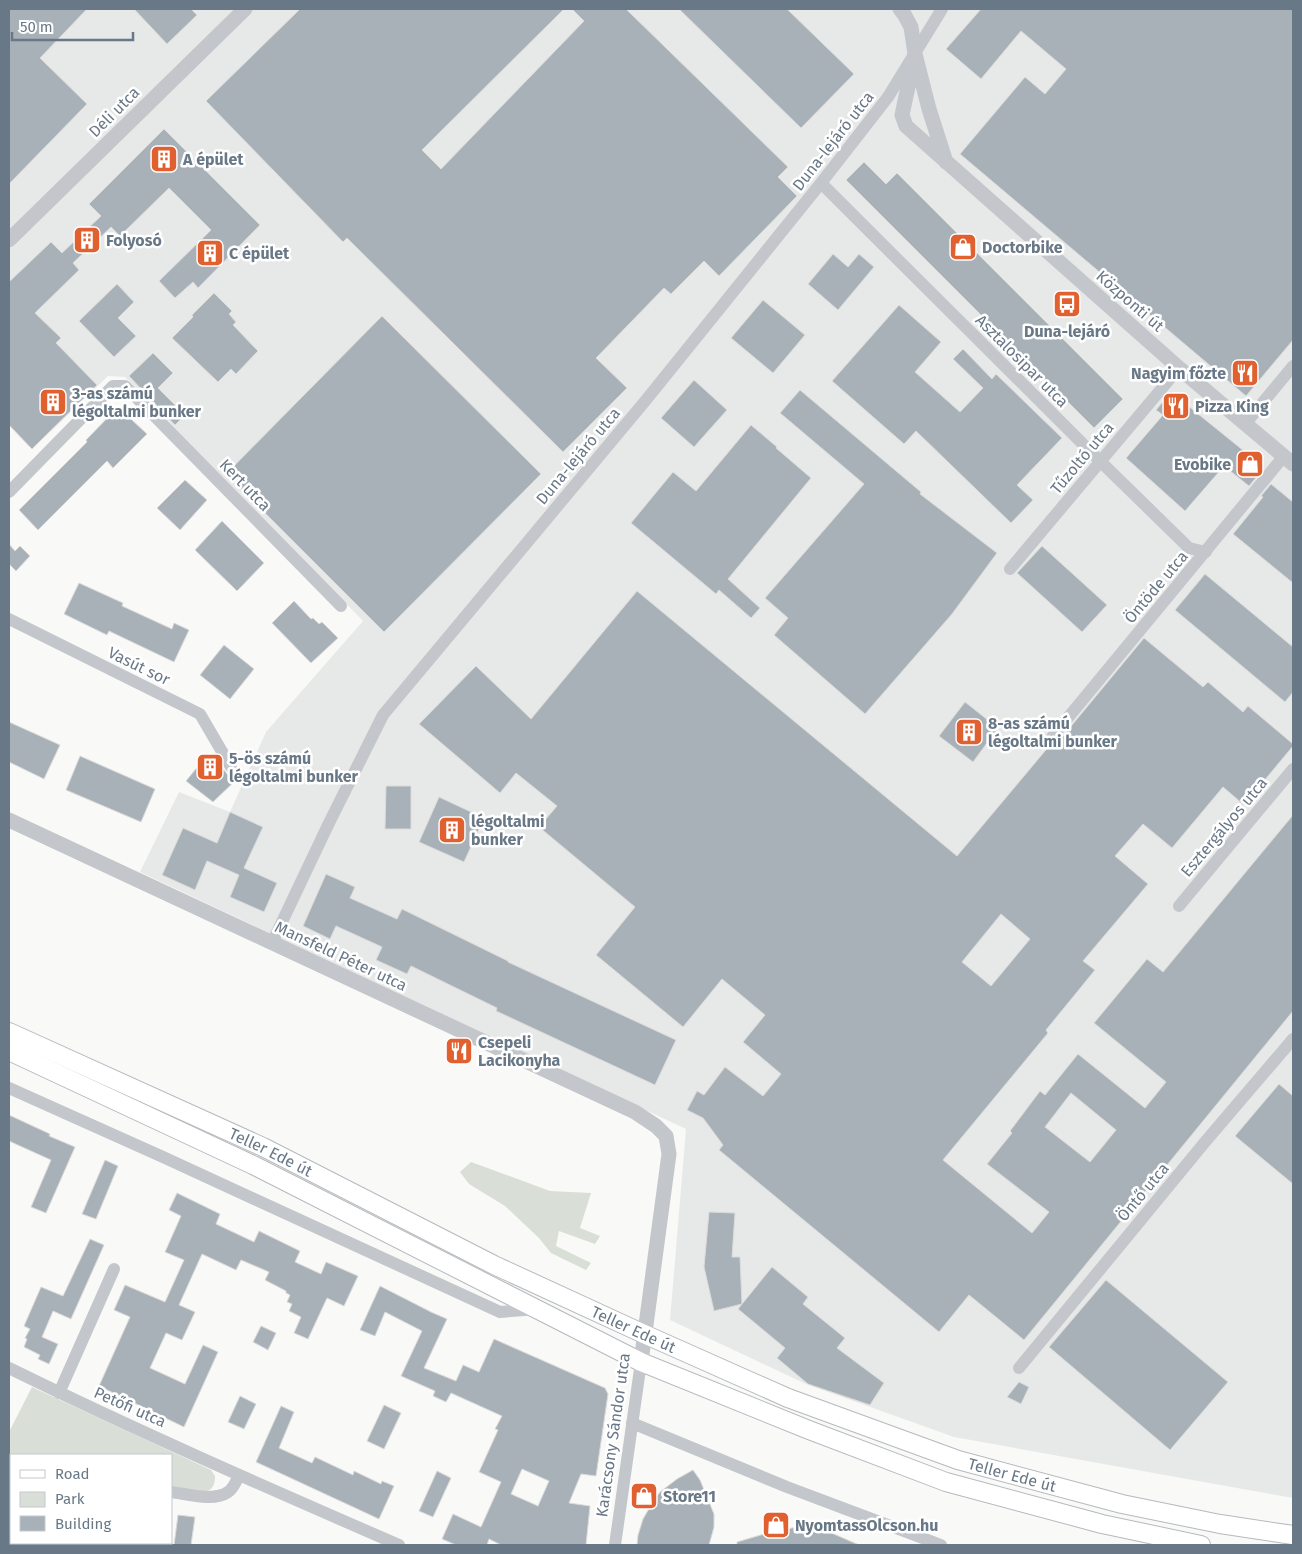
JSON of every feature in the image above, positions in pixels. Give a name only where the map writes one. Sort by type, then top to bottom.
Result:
[{"type":"main road","name":"Teller Ede út","points":[[9,1032],[263,1147],[494,1265],[788,1398],[958,1460],[1122,1504],[1220,1524],[1293,1535]]},
{"type":"main road","name":"Teller Ede út","points":[[9,1051],[254,1165],[641,1362],[809,1430],[946,1482],[1102,1524],[1201,1545]]},
{"type":"street","name":"Déli utca","points":[[9,240],[246,9]]},
{"type":"street","name":"Központi út","points":[[900,9],[910,28],[929,110],[946,163]]},
{"type":"street","name":"Duna-lejáró utca","points":[[272,943],[383,715],[640,407],[821,183],[888,98],[942,9]]},
{"type":"street","name":"Központi út","points":[[915,54],[902,114],[906,126],[1179,368],[1288,460]]},
{"type":"street","name":"Asztalosipar utca","points":[[821,183],[1189,548],[1206,552]]},
{"type":"street","points":[[1246,423],[1293,366]]},
{"type":"street","name":"Tűzoltó utca","points":[[1010,569],[1179,368]]},
{"type":"street","name":"Kert utca","points":[[9,492],[113,386],[125,386],[341,606]]},
{"type":"street","name":"Öntöde utca","points":[[1052,737],[1206,552],[1288,460]]},
{"type":"street","name":"Vasút sor","points":[[9,619],[200,714],[231,767]]},
{"type":"street","name":"Esztergályos utca","points":[[1180,906],[1293,769]]},
{"type":"street","name":"Mansfeld Péter utca","points":[[9,820],[635,1112],[656,1126]]},
{"type":"street","name":"Öntő utca","points":[[1019,1368],[1293,1039]]},
{"type":"street","points":[[9,1088],[500,1312],[538,1309]]},
{"type":"street","name":"Karácsony Sándor utca","points":[[615,1545],[669,1154],[666,1136],[656,1126]]},
{"type":"street","points":[[59,1393],[114,1269]]},
{"type":"street","name":"Petőfi utca","points":[[9,1368],[59,1393],[239,1475],[398,1545]]},
{"type":"street","points":[[632,1423],[788,1487],[941,1545]]},
{"type":"street","points":[[172,1492],[217,1496],[228,1492],[234,1486],[239,1475]]},
{"type":"shaded area","points":[[9,9],[1293,9],[1293,1498],[954,1437],[806,1384],[670,1320],[686,1129],[140,872],[179,792],[230,812],[266,732],[363,621],[125,377],[108,376],[32,449],[9,425]]},
{"type":"green space","points":[[471,1162],[550,1191],[591,1193],[580,1228],[600,1236],[595,1244],[559,1231],[556,1246],[591,1263],[586,1270],[551,1253],[539,1238],[505,1206],[469,1184],[460,1172]]},
{"type":"green space","points":[[32,1387],[211,1470],[215,1476],[215,1481],[213,1486],[206,1492],[172,1487],[172,1454],[10,1454],[9,1464],[9,1432]]},
{"type":"green space","points":[[53,1544],[103,1544],[103,1545]]},
{"type":"building","points":[[9,9],[87,9],[40,58],[87,104],[9,184]]},
{"type":"building","points":[[134,9],[191,9],[197,15],[167,44]]},
{"type":"building","points":[[300,9],[564,9],[422,150],[441,169],[584,21],[572,9],[626,9],[788,167],[778,177],[797,196],[719,276],[704,261],[671,294],[664,288],[596,358],[627,388],[563,452],[347,238],[343,242],[206,101]]},
{"type":"building","points":[[679,9],[787,9],[854,74],[801,128]]},
{"type":"building","points":[[981,9],[1293,9],[1293,340],[1246,396],[960,154],[1025,77],[1045,94],[1066,69],[1021,31],[981,79],[946,49]]},
{"type":"building","points":[[164,129],[260,225],[198,288],[193,282],[175,298],[159,281],[211,230],[169,188],[120,236],[111,227],[73,263],[79,270],[35,313],[61,338],[56,343],[97,385],[32,449],[9,425],[9,282],[51,242],[62,253],[101,216],[89,204]]},
{"type":"building","points":[[864,162],[886,184],[897,173],[1123,399],[1094,428],[846,180]]},
{"type":"building","points":[[833,254],[848,267],[859,254],[874,267],[838,310],[808,284]]},
{"type":"building","points":[[117,284],[134,302],[118,318],[136,336],[114,357],[79,321]]},
{"type":"building","points":[[214,293],[232,311],[229,314],[236,322],[233,325],[258,351],[236,374],[231,369],[218,382],[172,338]]},
{"type":"building","points":[[763,300],[805,335],[773,373],[731,338]]},
{"type":"building","points":[[899,305],[941,342],[915,372],[960,412],[983,388],[953,359],[963,349],[992,379],[996,374],[1062,438],[1017,485],[1033,500],[1011,523],[916,431],[904,444],[832,381]]},
{"type":"building","points":[[382,316],[541,474],[384,632],[226,474]]},
{"type":"building","points":[[153,353],[173,373],[158,388],[185,415],[175,425],[129,376]]},
{"type":"building","points":[[694,380],[727,410],[694,447],[661,418]]},
{"type":"building","points":[[800,390],[921,492],[920,494],[997,553],[952,614],[865,714],[774,635],[788,618],[765,598],[864,484],[780,413]]},
{"type":"building","points":[[1171,392],[1260,464],[1255,470],[1259,474],[1249,486],[1224,466],[1185,511],[1126,458],[1163,415],[1156,410]]},
{"type":"building","points":[[118,407],[147,434],[113,468],[107,461],[38,530],[19,510],[87,442],[86,440]]},
{"type":"building","points":[[751,425],[811,478],[728,579],[760,608],[751,618],[719,590],[716,594],[631,523],[673,472],[696,491]]},
{"type":"building","points":[[185,480],[207,500],[180,530],[157,508]]},
{"type":"building","points":[[1271,484],[1293,502],[1293,583],[1233,534]]},
{"type":"building","points":[[222,521],[264,563],[237,591],[195,550]]},
{"type":"building","points":[[9,544],[15,551],[20,546],[30,556],[16,571],[9,564]]},
{"type":"building","points":[[1042,546],[1107,605],[1082,632],[1017,573]]},
{"type":"building","points":[[1205,574],[1293,647],[1293,692],[1285,702],[1175,610]]},
{"type":"building","points":[[79,583],[123,603],[122,606],[172,629],[174,623],[189,630],[174,662],[109,631],[107,635],[64,614]]},
{"type":"building","points":[[637,591],[957,856],[1050,745],[1058,742],[1144,638],[1203,687],[1208,682],[1243,712],[1248,706],[1293,744],[1244,805],[1223,787],[1172,848],[1143,824],[1115,856],[1148,884],[1083,961],[1095,970],[1046,1030],[1048,1033],[943,1160],[1032,1233],[1049,1212],[987,1164],[1012,1133],[1010,1131],[1040,1091],[1045,1095],[1078,1054],[1145,1108],[1166,1082],[1094,1023],[1147,959],[1163,972],[1293,815],[1293,1011],[1024,1340],[969,1295],[939,1332],[719,1150],[723,1145],[703,1118],[687,1110],[697,1091],[704,1095],[725,1067],[763,1096],[781,1074],[743,1042],[765,1015],[722,979],[683,1027],[596,955],[635,907],[539,827],[557,806],[516,773],[500,793],[419,724],[476,666],[531,719]],"holes":[[[1001,914],[1030,939],[991,986],[962,962]],[[1071,1093],[1116,1130],[1090,1162],[1045,1127]]]},
{"type":"building","points":[[294,601],[311,619],[313,618],[319,624],[322,622],[338,638],[311,663],[272,623]]},
{"type":"building","points":[[224,645],[254,669],[230,699],[200,675]]},
{"type":"building","name":"8-as számú légoltalmi bunker","points":[[965,702],[998,728],[973,762],[939,736]]},
{"type":"building","points":[[9,722],[60,745],[44,779],[9,762]]},
{"type":"building","name":"5-ös számú légoltalmi bunker","points":[[208,754],[227,774],[236,780],[213,802],[186,781]]},
{"type":"building","points":[[80,756],[155,789],[141,822],[66,790]]},
{"type":"building","points":[[386,786],[411,786],[411,829],[385,829]]},
{"type":"building","name":"légoltalmi bunker","points":[[439,797],[484,818],[464,862],[419,842]]},
{"type":"building","points":[[230,812],[263,827],[244,868],[277,883],[264,912],[230,897],[239,875],[207,861],[195,890],[162,875],[183,828],[217,843]]},
{"type":"building","points":[[326,874],[355,887],[350,898],[397,919],[402,909],[508,962],[676,1040],[655,1085],[496,1011],[497,1008],[411,966],[407,974],[376,960],[382,947],[336,926],[330,939],[303,926]]},
{"type":"building","points":[[1279,1084],[1293,1096],[1293,1184],[1235,1136]]},
{"type":"building","points":[[9,1115],[75,1147],[46,1213],[31,1207],[51,1160],[9,1141]]},
{"type":"building","points":[[105,1160],[118,1166],[96,1219],[82,1214]]},
{"type":"building","points":[[177,1193],[220,1214],[216,1224],[254,1242],[259,1231],[300,1251],[295,1262],[321,1274],[326,1262],[358,1276],[344,1306],[327,1298],[308,1339],[294,1333],[301,1317],[289,1311],[292,1304],[287,1302],[290,1295],[265,1280],[269,1272],[241,1260],[236,1270],[202,1254],[179,1305],[195,1312],[182,1340],[166,1333],[150,1368],[185,1384],[203,1345],[218,1352],[184,1427],[99,1386],[130,1317],[114,1310],[125,1285],[165,1302],[184,1260],[165,1252],[181,1216],[169,1210]]},
{"type":"building","points":[[709,1212],[735,1213],[732,1257],[740,1257],[742,1304],[714,1311],[704,1267]]},
{"type":"building","points":[[90,1239],[104,1245],[71,1319],[53,1311],[42,1337],[58,1344],[49,1364],[38,1359],[40,1355],[24,1347],[27,1339],[25,1338],[30,1329],[24,1326],[41,1287],[63,1296]]},
{"type":"building","points":[[772,1267],[808,1297],[803,1304],[845,1338],[837,1348],[884,1383],[870,1405],[808,1384],[777,1358],[785,1348],[738,1309]]},
{"type":"building","points":[[1106,1280],[1228,1382],[1170,1450],[1049,1347]]},
{"type":"building","points":[[380,1286],[447,1319],[424,1368],[456,1381],[463,1365],[479,1372],[494,1339],[605,1388],[608,1394],[596,1476],[581,1474],[569,1503],[590,1506],[586,1545],[501,1545],[489,1539],[487,1545],[456,1545],[442,1539],[453,1514],[481,1527],[501,1482],[479,1472],[498,1430],[495,1429],[502,1416],[451,1393],[446,1402],[433,1396],[435,1391],[401,1376],[422,1331],[385,1312],[375,1336],[360,1330]],"holes":[[[522,1469],[549,1481],[538,1506],[511,1494]]]},
{"type":"building","points":[[261,1326],[276,1333],[268,1350],[253,1342]]},
{"type":"building","points":[[1019,1382],[1029,1387],[1021,1404],[1007,1397]]},
{"type":"building","points":[[240,1396],[256,1404],[244,1429],[228,1422]]},
{"type":"building","points":[[384,1405],[401,1413],[384,1449],[367,1441]]},
{"type":"building","points":[[281,1406],[294,1412],[279,1448],[312,1463],[315,1457],[353,1475],[354,1471],[381,1484],[382,1481],[394,1486],[379,1519],[256,1462]]},
{"type":"building","points":[[693,1470],[700,1480],[714,1514],[714,1527],[709,1545],[637,1545],[643,1519],[654,1500],[660,1492]]},
{"type":"building","points":[[437,1471],[451,1478],[433,1517],[419,1511]]},
{"type":"building","points":[[178,1515],[195,1517],[191,1545],[174,1545]]},
{"type":"building","points":[[797,1527],[827,1531],[859,1545],[737,1545],[737,1542]]},
{"type":"place","name":"A épület","points":[[164,159]]},
{"type":"place","name":"Folyosó","points":[[87,240]]},
{"type":"place","name":"Doctorbike","points":[[963,247]]},
{"type":"place","name":"C épület","points":[[210,253]]},
{"type":"place","name":"Duna-lejáró","points":[[1067,304]]},
{"type":"place","name":"Nagyim főzte","points":[[1245,373]]},
{"type":"place","name":"3-as számú légoltalmi bunker","points":[[53,402]]},
{"type":"place","name":"Pizza King","points":[[1176,406]]},
{"type":"place","name":"Evobike","points":[[1250,464]]},
{"type":"place","name":"8-as számú légoltalmi bunker","points":[[969,732]]},
{"type":"place","name":"5-ös számú légoltalmi bunker","points":[[210,767]]},
{"type":"place","name":"légoltalmi bunker","points":[[452,830]]},
{"type":"place","name":"Csepeli Lacikonyha","points":[[459,1051]]},
{"type":"place","name":"Store11","points":[[644,1496]]},
{"type":"place","name":"NyomtassOlcson.hu","points":[[776,1525]]}]
